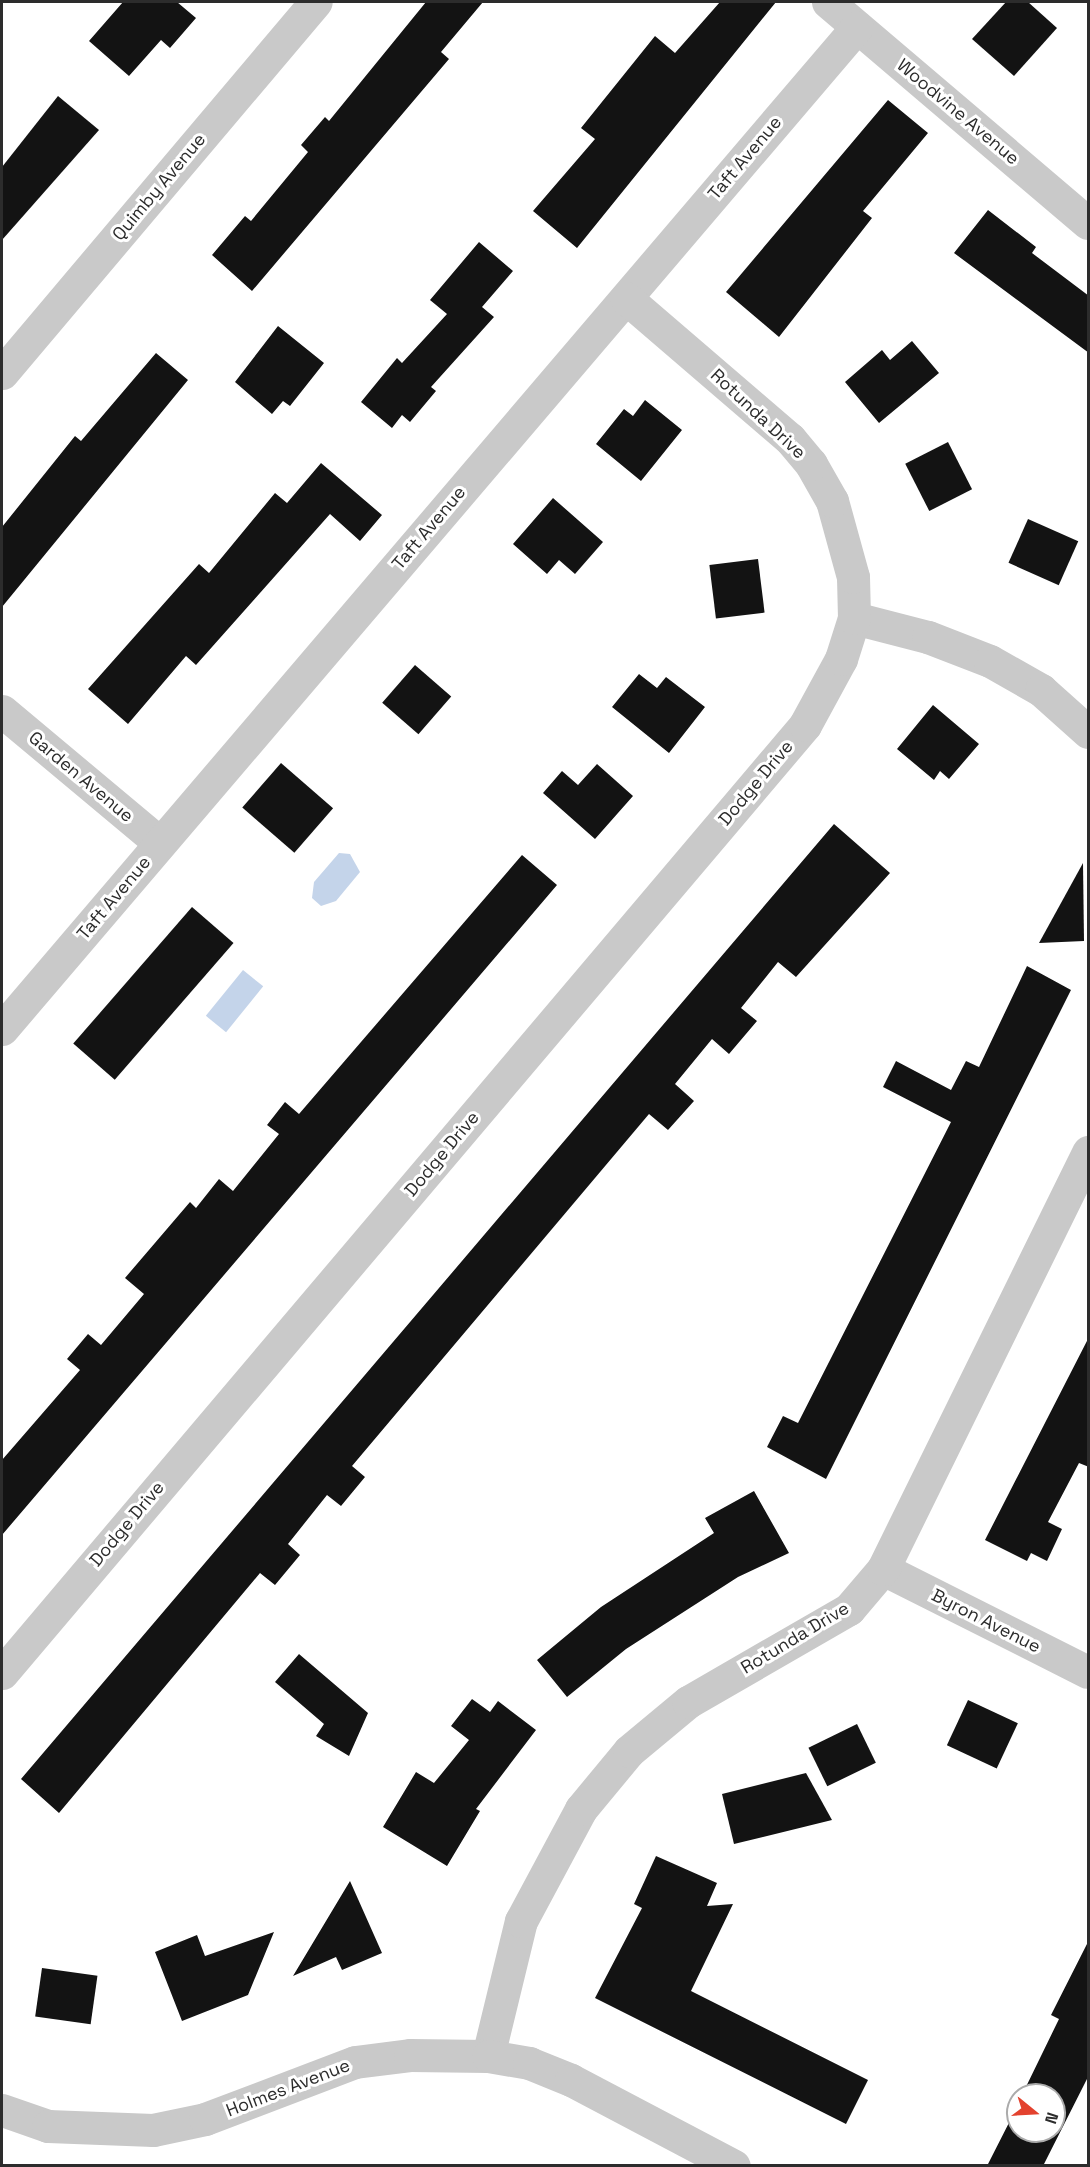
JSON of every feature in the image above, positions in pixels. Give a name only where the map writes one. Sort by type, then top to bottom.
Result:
[{"type":"street","name":"Quimby Avenue","points":[[2,373],[316,2]]},
{"type":"street","name":"Woodvine Avenue","points":[[828,2],[1089,223]]},
{"type":"street","name":"Taft Avenue","points":[[2,1029],[857,27]]},
{"type":"street","name":"Rotunda Drive","points":[[626,298],[790,439],[811,464],[846,540],[854,618]]},
{"type":"street","points":[[854,618],[928,637],[990,661],[1041,690],[1089,732]]},
{"type":"street","name":"Dodge Drive","points":[[2,1673],[805,725],[841,659],[854,618]]},
{"type":"street","name":"Garden Avenue","points":[[2,711],[160,843]]},
{"type":"street","name":"Rotunda Drive","points":[[488,2056],[521,1921],[581,1809],[629,1751],[688,1702],[849,1609],[883,1569],[1089,1152]]},
{"type":"street","name":"Byron Avenue","points":[[883,1569],[1089,1672]]},
{"type":"street","name":"Holmes Avenue","points":[[2,2110],[48,2126],[153,2130],[205,2119],[355,2062],[410,2055],[488,2056],[530,2063],[571,2080],[734,2166]]},
{"type":"water","points":[[339,853],[350,854],[360,872],[336,901],[321,906],[312,898],[314,882]]},
{"type":"water","points":[[243,970],[263,986],[226,1032],[206,1016]]},
{"type":"building","points":[[123,2],[177,2],[196,18],[170,48],[161,40],[129,76],[89,41]]},
{"type":"building","points":[[426,2],[483,2],[441,52],[449,59],[252,291],[212,255],[245,216],[251,221],[308,152],[301,145],[325,117],[329,121]]},
{"type":"building","points":[[720,2],[776,2],[577,248],[533,211],[595,139],[581,128],[655,36],[675,53]]},
{"type":"building","points":[[1006,2],[1028,2],[1057,28],[1014,76],[972,39]]},
{"type":"building","points":[[58,96],[99,130],[2,240],[2,167]]},
{"type":"building","points":[[888,100],[928,133],[863,211],[872,218],[779,337],[726,292]]},
{"type":"building","points":[[988,210],[1036,247],[1032,253],[1089,296],[1089,353],[954,253]]},
{"type":"building","points":[[479,242],[513,271],[482,307],[494,317],[431,387],[436,391],[410,422],[402,415],[392,428],[361,402],[397,358],[402,363],[447,314],[430,300]]},
{"type":"building","points":[[278,326],[324,363],[290,406],[283,401],[272,414],[235,382]]},
{"type":"building","points":[[912,341],[939,373],[879,423],[845,382],[882,350],[890,360]]},
{"type":"building","points":[[156,353],[188,380],[2,607],[2,527],[75,436],[81,441]]},
{"type":"building","points":[[645,400],[682,430],[641,481],[596,444],[624,409],[633,416]]},
{"type":"building","points":[[948,442],[972,489],[929,511],[905,464]]},
{"type":"building","points":[[321,463],[382,515],[360,541],[330,514],[196,665],[186,656],[128,724],[88,689],[199,564],[209,573],[275,493],[287,503]]},
{"type":"building","points":[[553,498],[603,542],[575,574],[559,560],[547,574],[513,544]]},
{"type":"building","points":[[1028,519],[1078,541],[1059,585],[1008,563]]},
{"type":"building","points":[[758,559],[765,613],[716,619],[709,565]]},
{"type":"building","points":[[415,665],[451,696],[418,734],[382,703]]},
{"type":"building","points":[[639,674],[657,688],[666,677],[705,707],[669,753],[612,707]]},
{"type":"building","points":[[933,705],[979,744],[949,779],[940,771],[934,780],[897,749]]},
{"type":"building","points":[[281,763],[333,808],[294,853],[242,808]]},
{"type":"building","points":[[597,764],[633,796],[595,839],[543,793],[562,771],[578,785]]},
{"type":"building","points":[[834,824],[890,873],[796,977],[778,962],[741,1008],[757,1021],[729,1054],[712,1039],[675,1084],[694,1101],[668,1130],[649,1114],[352,1466],[365,1477],[341,1506],[327,1495],[288,1544],[300,1555],[275,1585],[260,1573],[59,1813],[21,1779]]},
{"type":"building","points":[[522,855],[557,885],[2,1535],[2,1460],[80,1370],[67,1359],[88,1334],[101,1345],[144,1294],[125,1278],[190,1202],[196,1208],[219,1179],[233,1191],[279,1134],[267,1125],[285,1102],[299,1114]]},
{"type":"building","points":[[1083,863],[1084,941],[1039,943]]},
{"type":"building","points":[[192,907],[234,943],[115,1080],[73,1044]]},
{"type":"building","points":[[1027,966],[1071,990],[826,1479],[767,1447],[783,1416],[798,1423],[951,1122],[883,1087],[896,1061],[951,1090],[966,1061],[979,1067]]},
{"type":"building","points":[[1089,1337],[1089,1467],[1079,1463],[1048,1522],[1062,1529],[1047,1561],[1031,1553],[1027,1561],[985,1540]]},
{"type":"building","points":[[754,1491],[789,1553],[738,1577],[626,1649],[567,1697],[537,1660],[601,1607],[714,1533],[705,1518]]},
{"type":"building","points":[[299,1654],[368,1713],[349,1756],[316,1736],[324,1724],[275,1682]]},
{"type":"building","points":[[472,1699],[490,1712],[498,1701],[536,1730],[476,1809],[480,1811],[447,1866],[383,1827],[416,1772],[434,1783],[469,1740],[451,1726]]},
{"type":"building","points":[[968,1700],[1018,1723],[997,1769],[947,1745]]},
{"type":"building","points":[[857,1724],[876,1763],[827,1786],[808,1748]]},
{"type":"building","points":[[806,1773],[832,1820],[734,1844],[722,1794]]},
{"type":"building","points":[[656,1856],[717,1883],[707,1906],[733,1904],[691,1991],[868,2080],[846,2124],[595,1998],[642,1908],[634,1904]]},
{"type":"building","points":[[350,1881],[382,1953],[342,1970],[336,1957],[293,1976]]},
{"type":"building","points":[[274,1932],[248,1995],[182,2021],[155,1952],[197,1935],[205,1956]]},
{"type":"building","points":[[1089,1940],[1089,2075],[1066,2120],[1066,2083],[1028,2083],[1059,2019],[1051,2015]]},
{"type":"building","points":[[42,1968],[97,1976],[91,2024],[35,2017]]},
{"type":"building","points":[[1006,2129],[1006,2143],[1055,2143],[1043,2166],[987,2166]]}]
